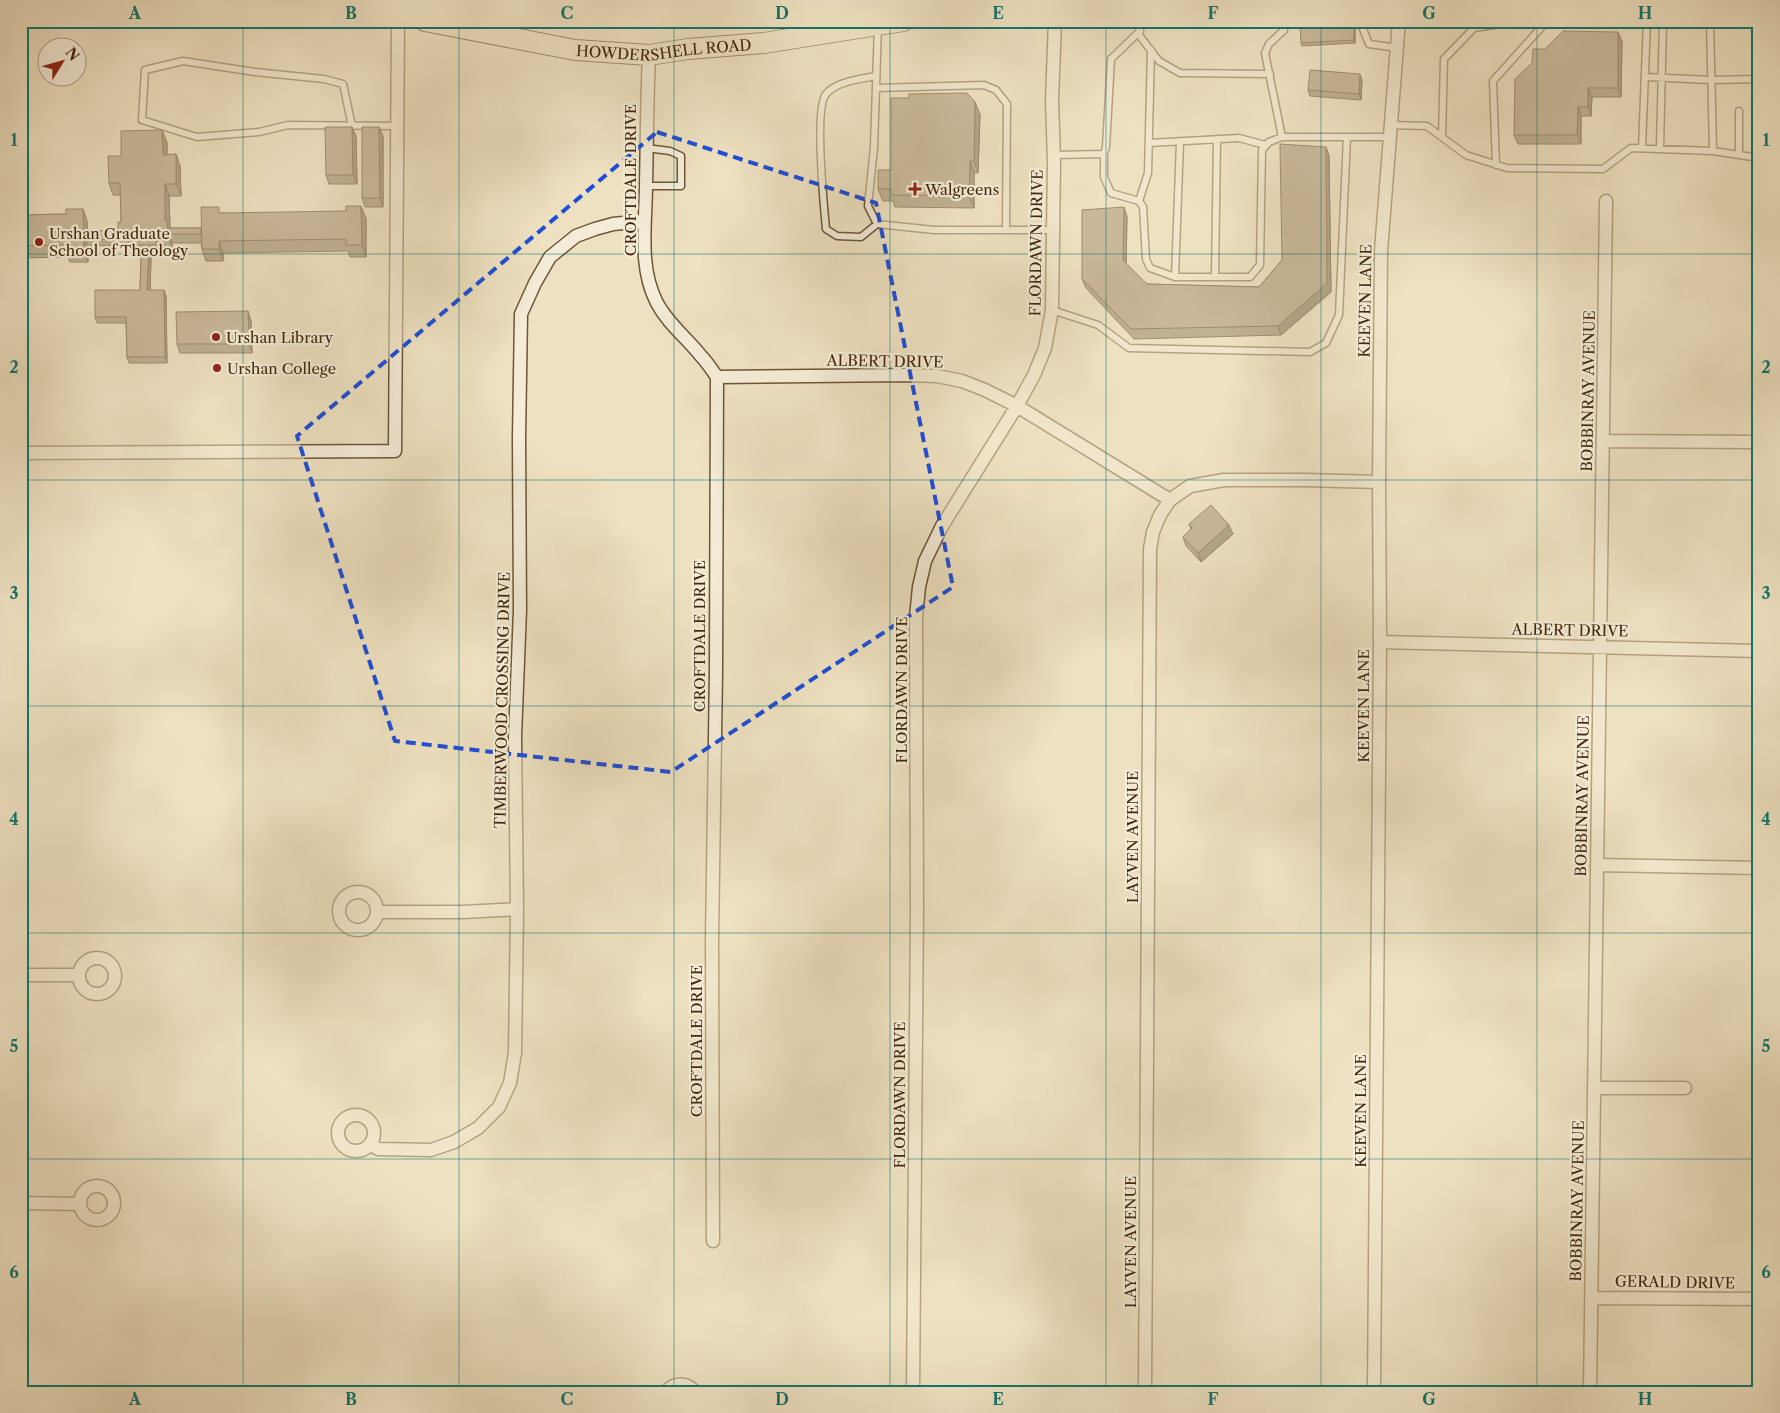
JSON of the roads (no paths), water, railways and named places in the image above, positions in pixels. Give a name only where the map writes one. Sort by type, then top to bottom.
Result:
[{"type":"main road","name":"HOWDERSHELL ROAD","points":[[425,21],[575,50],[649,55],[688,49],[764,43],[840,26],[878,25],[903,21]]},
{"type":"street","points":[[21,453],[395,451],[398,21]]},
{"type":"street","name":"FLORDAWN DRIVE","points":[[913,1392],[917,891],[916,617],[919,587],[925,562],[942,526],[1017,406],[1034,375],[1045,348],[1052,310],[1054,155],[1052,100],[1055,21]]},
{"type":"street","name":"KEEVEN LANE","points":[[1374,1392],[1381,251],[1399,21]]},
{"type":"street","name":"CROFTDALE DRIVE","points":[[649,55],[644,221],[645,256],[649,284],[658,305],[702,356],[717,377],[716,672],[712,938],[713,1242]]},
{"type":"street","name":"BOBBINRAY AVENUE","points":[[1590,1392],[1606,201]]},
{"type":"street","name":"TIMBERWOOD CROSSING DRIVE","points":[[370,1144],[378,1149],[432,1150],[454,1142],[478,1128],[499,1107],[510,1083],[516,1053],[515,737],[520,610],[519,438],[521,314],[535,283],[550,257],[576,236],[613,224],[644,221]]},
{"type":"street","name":"ALBERT DRIVE","points":[[717,377],[938,376],[962,381],[1017,406],[1170,500]]},
{"type":"street","points":[[1603,441],[1759,442]]},
{"type":"street","name":"LAYVEN AVENUE","points":[[1145,1392],[1150,549],[1153,532],[1160,515],[1170,500],[1190,486],[1224,480],[1379,482]]},
{"type":"street","name":"ALBERT DRIVE","points":[[1380,642],[1759,651]]},
{"type":"street","points":[[1597,865],[1759,868]]},
{"type":"street","points":[[377,912],[463,912],[517,909]]},
{"type":"street","points":[[21,975],[79,974]]},
{"type":"street","points":[[1594,1088],[1685,1088]]},
{"type":"street","points":[[21,1203],[79,1204]]},
{"type":"street","name":"GERALD DRIVE","points":[[1592,1298],[1759,1300]]},
{"type":"street","points":[[666,1392],[674,1385],[681,1384],[688,1386],[695,1392]]},
{"type":"lane","points":[[1140,21],[1139,35],[1159,60],[1180,73],[1270,74]]},
{"type":"lane","points":[[1282,137],[1264,53],[1269,44],[1284,30],[1284,21]]},
{"type":"lane","points":[[1357,21],[1361,24],[1369,44],[1398,48]]},
{"type":"lane","points":[[1442,137],[1444,60],[1474,28],[1520,21]]},
{"type":"lane","points":[[1496,165],[1493,81],[1547,21]]},
{"type":"lane","points":[[1642,148],[1647,21]]},
{"type":"lane","points":[[1660,148],[1663,21]]},
{"type":"lane","points":[[1710,21],[1713,151]]},
{"type":"lane","points":[[877,224],[868,206],[874,147],[878,25]]},
{"type":"lane","points":[[1140,31],[1111,59],[1104,154],[1104,177],[1111,193],[1140,201]]},
{"type":"lane","points":[[1151,50],[1148,173],[1140,201],[1143,207],[1146,259],[1150,268],[1175,277],[1250,277],[1260,265],[1262,150],[1265,145],[1282,137],[1347,137],[1428,126],[1466,156],[1506,168],[1603,168],[1631,148],[1713,151],[1759,158]]},
{"type":"lane","points":[[352,126],[343,84],[324,79],[255,72],[183,61],[145,70],[142,120],[197,137],[260,132],[288,125],[352,126],[397,126]]},
{"type":"lane","points":[[876,76],[838,85],[825,94],[820,108],[826,229],[838,236],[861,237],[877,224],[934,230],[1053,230]]},
{"type":"lane","points":[[1645,77],[1759,80]]},
{"type":"lane","points":[[876,88],[984,85],[996,90],[1007,104],[1006,230]]},
{"type":"lane","points":[[1739,111],[1739,155]]},
{"type":"lane","points":[[1052,310],[1098,325],[1129,348],[1310,352],[1326,343],[1339,314],[1347,137]]},
{"type":"lane","points":[[1149,143],[1238,138],[1265,145]]},
{"type":"lane","points":[[1215,277],[1217,139]]},
{"type":"lane","points":[[1175,277],[1180,142]]},
{"type":"lane","points":[[646,148],[670,151],[681,156],[681,186],[646,186]]},
{"type":"lane","points":[[1054,155],[1104,154]]},
{"type":"place","name":"Walgreens","points":[[915,189]]},
{"type":"place","name":"Urshan Graduate School of Theology","points":[[39,242]]},
{"type":"place","name":"Urshan Library","points":[[216,337]]},
{"type":"place","name":"Urshan College","points":[[217,368]]}]
